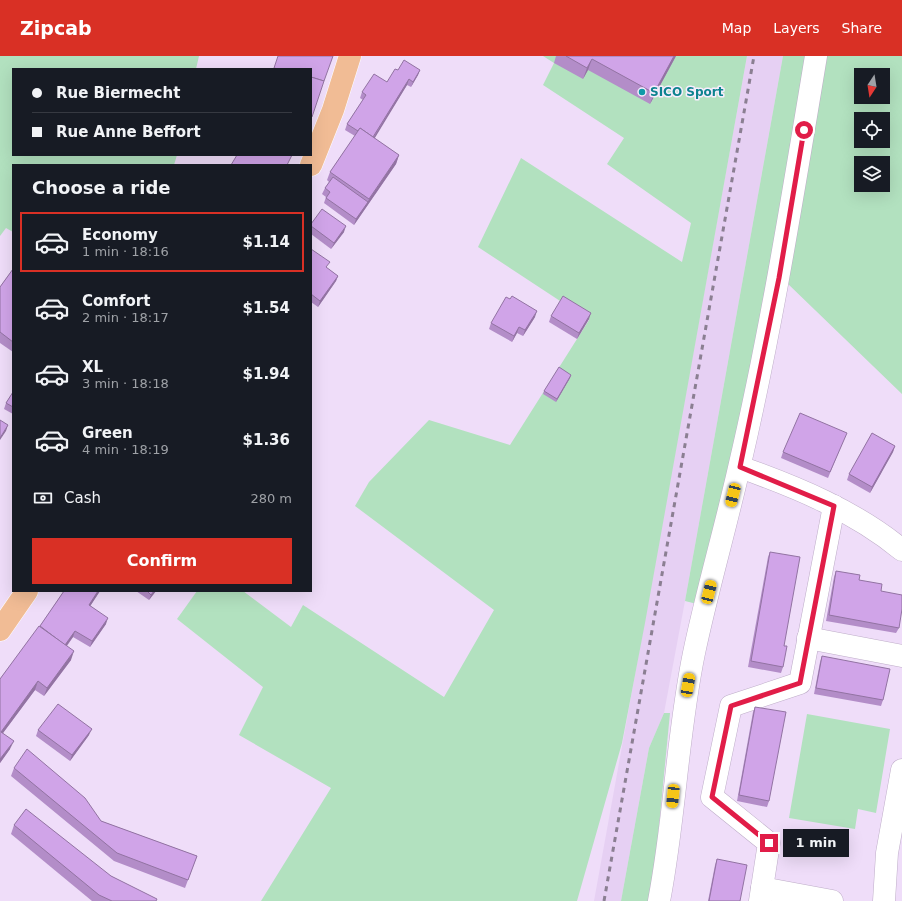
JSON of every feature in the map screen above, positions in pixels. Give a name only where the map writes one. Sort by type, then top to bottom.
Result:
[{"type":"main road","points":[[311,164],[333,110],[350,56]]},
{"type":"main road","points":[[0,630],[26,592]]},
{"type":"street","points":[[659,901],[665,868],[683,716],[694,653],[740,467],[779,278],[816,56]]},
{"type":"street","points":[[740,467],[834,506],[888,538],[902,550]]},
{"type":"street","points":[[832,901],[761,894],[769,843],[712,797],[731,706],[800,683],[834,506]]},
{"type":"street","points":[[808,638],[902,656]]},
{"type":"street","points":[[884,901],[887,852],[902,770]]},
{"type":"shaded area","points":[[747,56],[783,56],[685,601],[664,713],[649,748],[621,901],[594,901]]},
{"type":"green space","points":[[0,56],[199,56],[196,68],[12,68],[12,156],[177,156],[174,164],[12,164],[12,231],[6,228],[0,236]]},
{"type":"green space","points":[[543,56],[747,56],[622,743],[577,901],[261,901],[331,788],[239,735],[263,687],[177,619],[196,592],[244,592],[291,627],[303,605],[444,697],[494,610],[355,506],[369,482],[429,420],[510,445],[589,320],[478,247],[521,158],[682,262],[691,223],[607,164],[624,138],[543,85],[554,63]]},
{"type":"green space","points":[[783,56],[816,56],[779,278],[697,604],[685,601]]},
{"type":"green space","points":[[824,56],[902,56],[902,394],[786,282]]},
{"type":"green space","points":[[664,713],[670,713],[655,868],[648,901],[621,901],[649,748]]},
{"type":"green space","points":[[807,714],[890,729],[876,813],[858,809],[855,829],[789,818]]},
{"type":"building","points":[[278,56],[333,56],[324,81],[312,77],[312,68],[274,68]]},
{"type":"building","points":[[566,56],[674,56],[654,93],[592,59],[587,68]]},
{"type":"building","points":[[404,60],[420,70],[413,82],[409,79],[373,137],[360,128],[358,131],[347,124],[366,95],[362,92],[374,74],[387,82],[395,69],[398,70]]},
{"type":"building","points":[[312,77],[324,81],[312,117]]},
{"type":"building","points":[[360,128],[399,155],[369,199],[330,172]]},
{"type":"building","points":[[236,156],[292,156],[288,164],[232,164]]},
{"type":"building","points":[[333,177],[368,202],[356,219],[326,198],[330,192],[325,188]]},
{"type":"building","points":[[322,209],[346,226],[334,243],[312,227],[312,223]]},
{"type":"building","points":[[312,250],[330,262],[326,267],[338,276],[320,301],[312,295]]},
{"type":"building","points":[[12,270],[12,341],[0,332],[0,287]]},
{"type":"building","points":[[512,296],[537,311],[525,330],[519,327],[514,336],[491,323],[506,297],[510,299]]},
{"type":"building","points":[[563,296],[591,313],[579,333],[551,316]]},
{"type":"building","points":[[559,367],[571,375],[557,399],[544,391]]},
{"type":"building","points":[[12,394],[12,406],[6,403]]},
{"type":"building","points":[[800,413],[847,433],[830,472],[783,452]]},
{"type":"building","points":[[0,420],[8,425],[0,438]]},
{"type":"building","points":[[872,433],[895,446],[872,487],[849,474]]},
{"type":"building","points":[[770,552],[800,557],[784,646],[787,646],[783,667],[751,661]]},
{"type":"building","points":[[836,571],[860,575],[859,580],[882,584],[881,591],[902,595],[902,609],[899,628],[829,615]]},
{"type":"building","points":[[63,592],[97,592],[89,605],[108,618],[92,641],[75,631],[65,645],[40,626]]},
{"type":"building","points":[[39,626],[74,651],[47,688],[38,681],[1,732],[14,741],[0,759],[0,679]]},
{"type":"building","points":[[822,656],[890,669],[883,700],[816,688]]},
{"type":"building","points":[[58,704],[92,729],[72,755],[38,730]]},
{"type":"building","points":[[755,707],[786,712],[769,801],[739,795]]},
{"type":"building","points":[[27,749],[85,798],[101,821],[197,856],[188,880],[117,853],[14,768]]},
{"type":"building","points":[[26,809],[111,876],[157,899],[156,901],[112,901],[99,895],[14,825]]},
{"type":"building","points":[[717,859],[747,865],[740,901],[709,901]]},
{"type":"railway","points":[[604,901],[754,56]]},
{"type":"place","name":"SICO Sport","points":[[642,92]]},
{"type":"route","points":[[769,843],[712,797],[731,706],[800,683],[834,506],[740,467],[779,278],[804,130]]}]
